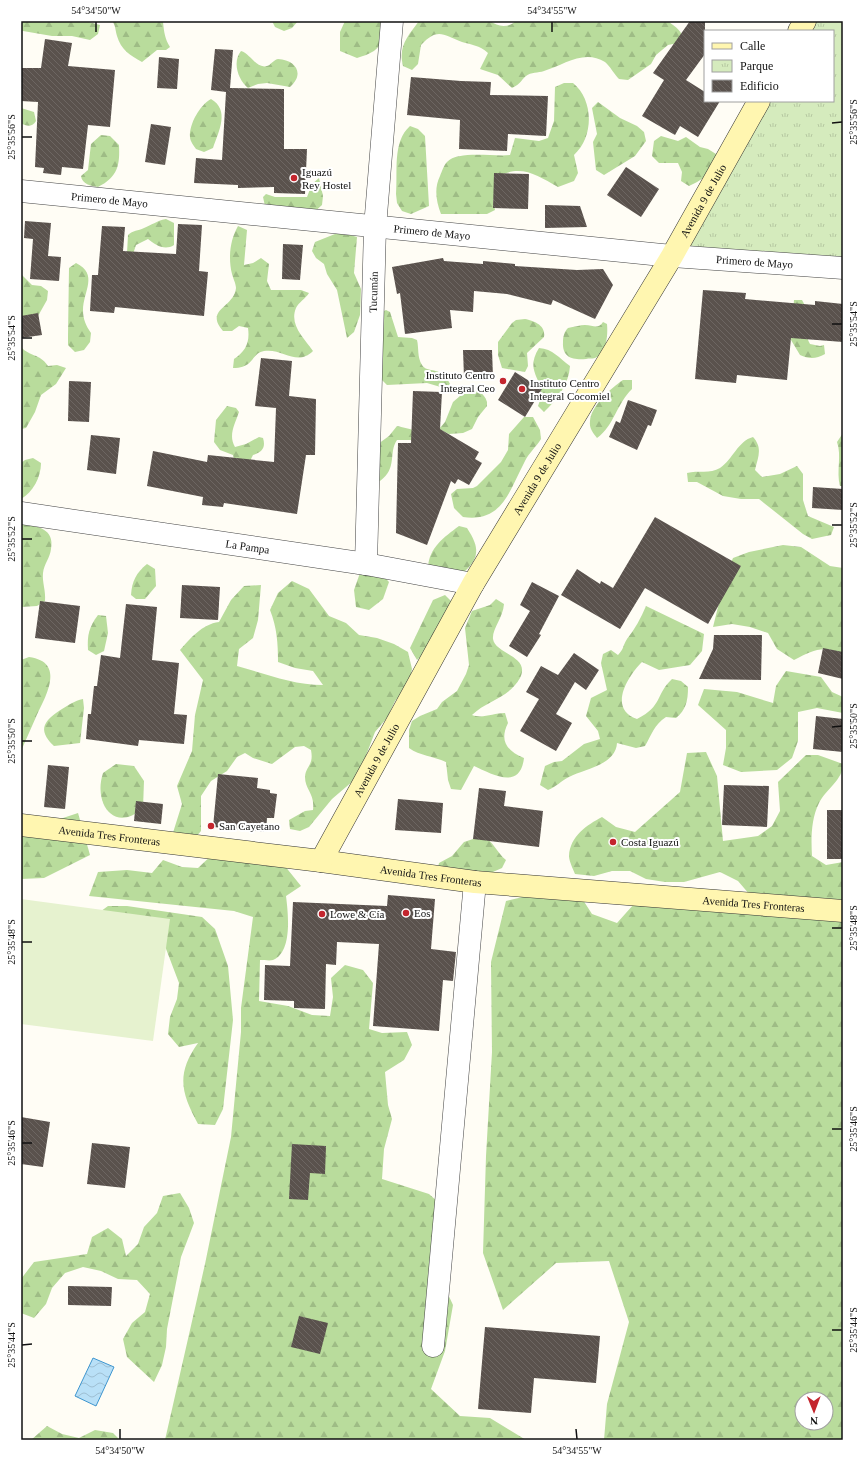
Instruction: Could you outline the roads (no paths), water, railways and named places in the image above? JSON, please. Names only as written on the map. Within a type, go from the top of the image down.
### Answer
[{"type":"main road","points":[[800,30],[805,21]]},
{"type":"main road","name":"Avenida 9 de Julio","points":[[321,861],[473,584],[672,256],[759,102]]},
{"type":"main road","name":"Avenida Tres Fronteras","points":[[21,825],[321,861],[475,882],[843,911]]},
{"type":"street","name":"Tucumán","points":[[366,564],[375,227],[392,21]]},
{"type":"street","name":"Primero de Mayo","points":[[21,191],[672,256],[843,268]]},
{"type":"street","name":"La Pampa","points":[[21,513],[366,564],[473,584]]},
{"type":"street","points":[[433,1346],[475,882]]},
{"type":"water","points":[[93,1358],[114,1367],[96,1406],[75,1396]]},
{"type":"place","name":"Iguazú Rey Hostel","points":[[294,178]]},
{"type":"place","name":"Instituto Centro Integral Ceo","points":[[503,381]]},
{"type":"place","name":"Instituto Centro Integral Cocomiel","points":[[522,389]]},
{"type":"place","name":"San Cayetano","points":[[211,826]]},
{"type":"place","name":"Costa Iguazú","points":[[613,842]]},
{"type":"place","name":"Eos","points":[[406,913]]},
{"type":"place","name":"Lowe & Cía","points":[[322,914]]}]
